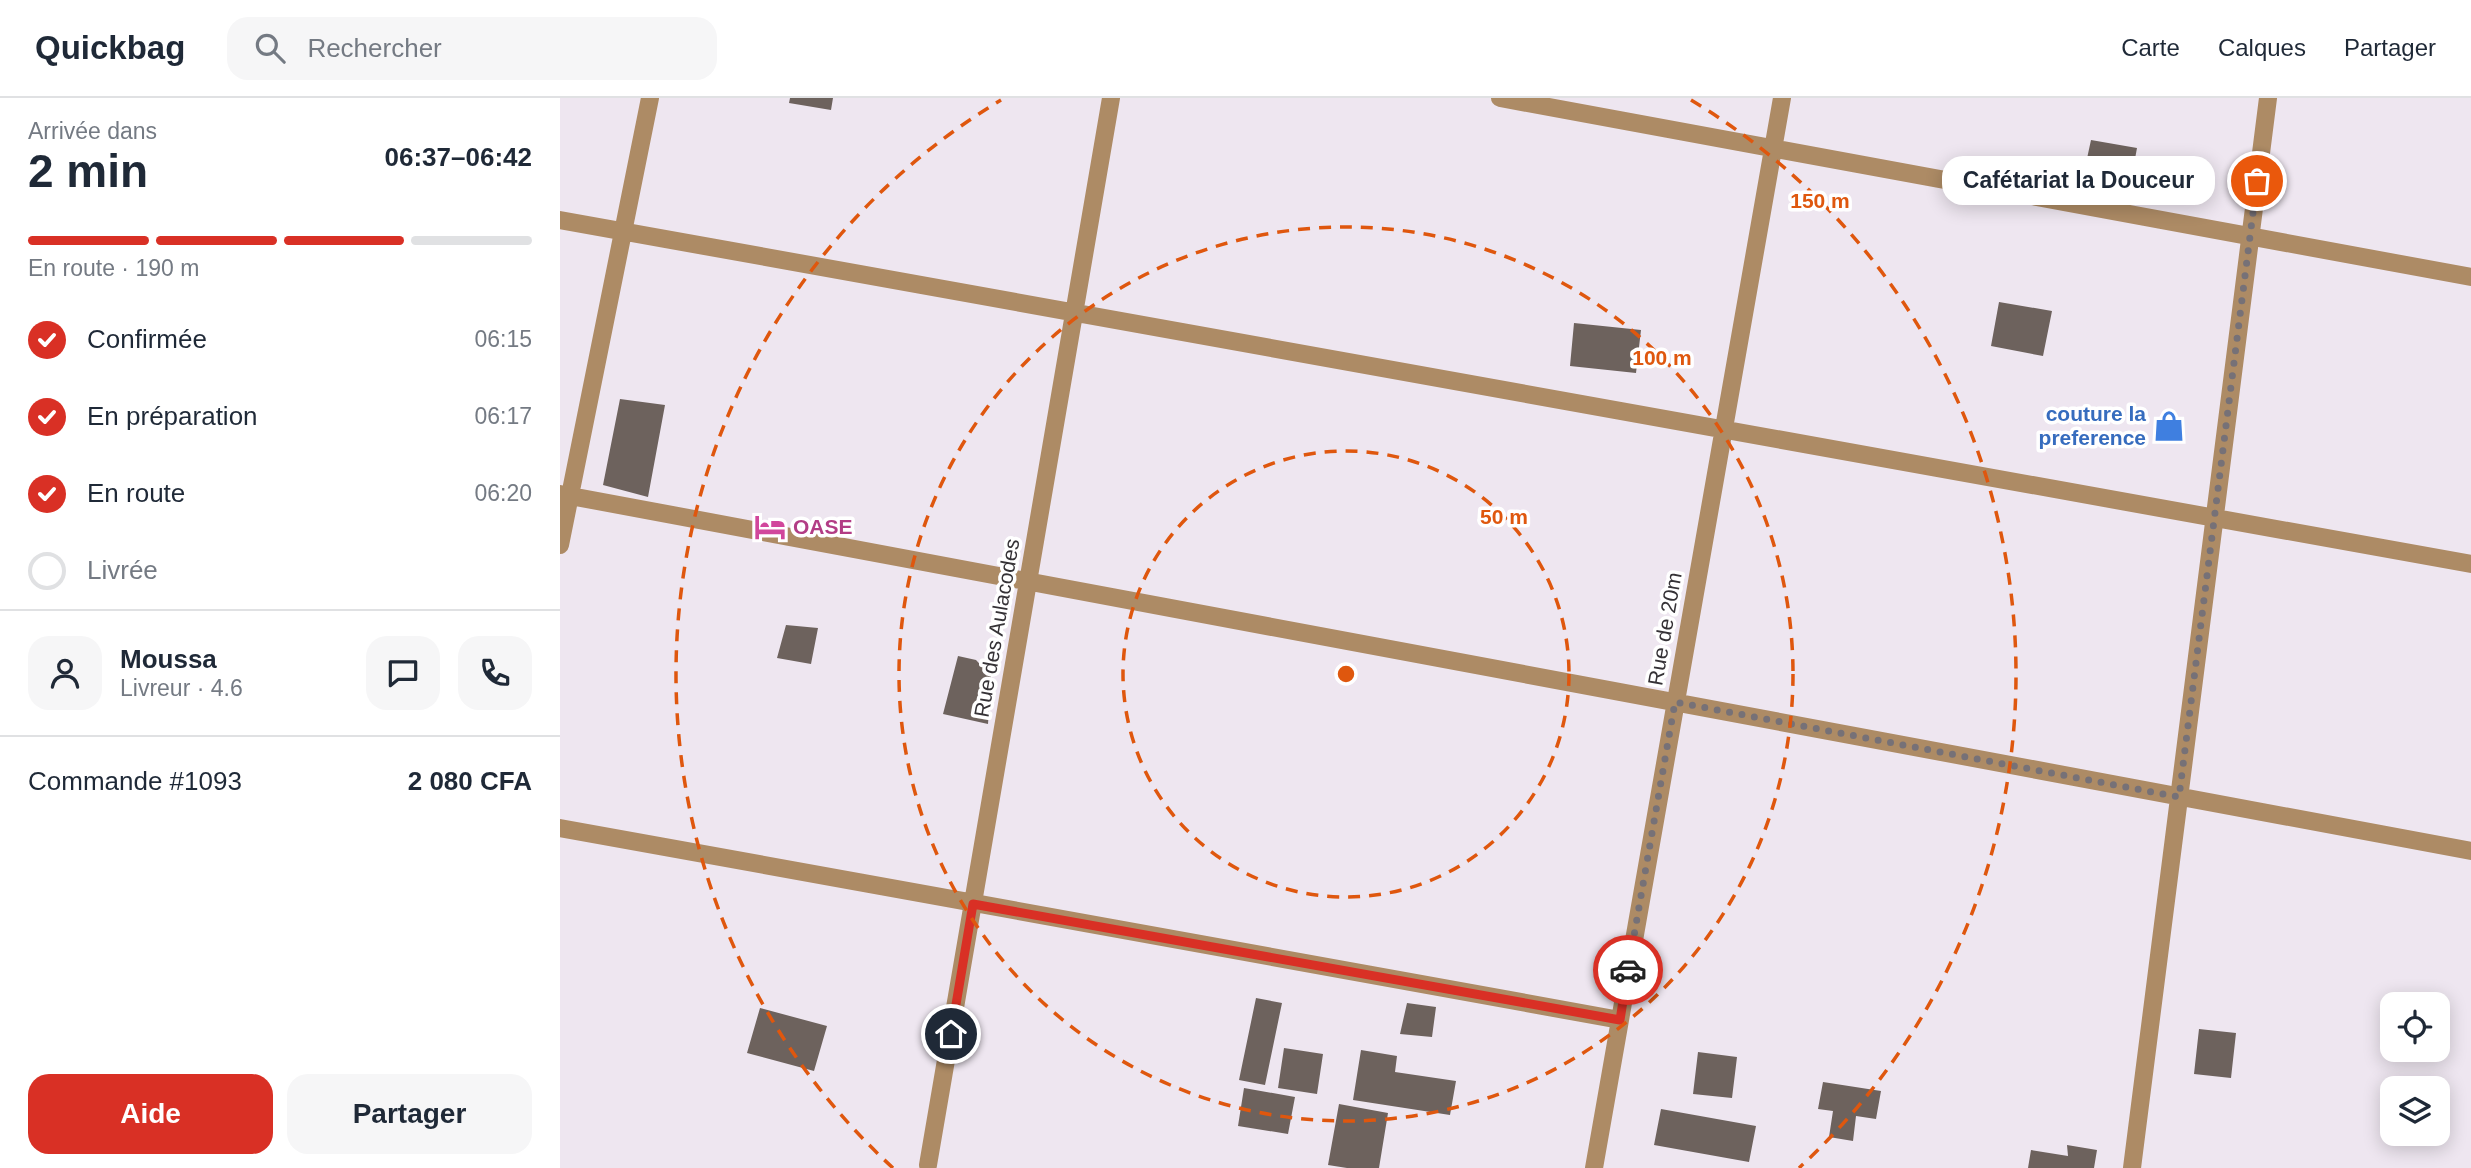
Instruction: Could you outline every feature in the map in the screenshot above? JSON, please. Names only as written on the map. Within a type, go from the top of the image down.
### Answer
[{"type":"street","points":[[560,545],[565,495],[649,98]]},
{"type":"street","name":"Rue des Aulacodes","points":[[929,1165],[1111,98]]},
{"type":"street","points":[[1500,98],[2471,277]]},
{"type":"street","name":"Rue de 20m","points":[[1594,1168],[1782,98]]},
{"type":"street","points":[[2132,1168],[2268,98]]},
{"type":"street","points":[[560,220],[2471,564]]},
{"type":"street","points":[[565,495],[2471,851]]},
{"type":"street","points":[[560,828],[1620,1020]]},
{"type":"building","points":[[790,98],[833,98],[831,110],[789,103]]},
{"type":"building","points":[[2091,140],[2137,148],[2130,186],[2083,177]]},
{"type":"building","points":[[1999,302],[2052,311],[2043,356],[1991,346]]},
{"type":"building","points":[[1574,323],[1641,330],[1636,373],[1570,366]]},
{"type":"building","points":[[620,399],[665,405],[648,497],[603,485]]},
{"type":"building","points":[[786,625],[818,628],[811,664],[777,658]]},
{"type":"building","points":[[958,656],[976,660],[991,676],[988,724],[943,714]]},
{"type":"building","points":[[1256,998],[1282,1003],[1265,1085],[1239,1080]]},
{"type":"building","points":[[1407,1003],[1436,1007],[1432,1037],[1400,1034]]},
{"type":"building","points":[[760,1008],[827,1026],[814,1071],[747,1053]]},
{"type":"building","points":[[2199,1029],[2236,1033],[2231,1078],[2194,1074]]},
{"type":"building","points":[[1284,1048],[1323,1054],[1317,1094],[1278,1088]]},
{"type":"building","points":[[1361,1050],[1397,1056],[1395,1072],[1456,1081],[1450,1115],[1353,1100]]},
{"type":"building","points":[[1698,1052],[1737,1057],[1732,1098],[1693,1094]]},
{"type":"building","points":[[1823,1082],[1881,1091],[1876,1119],[1856,1116],[1853,1141],[1829,1137],[1833,1111],[1818,1109]]},
{"type":"building","points":[[1244,1088],[1295,1097],[1288,1134],[1238,1126]]},
{"type":"building","points":[[1339,1104],[1388,1113],[1379,1168],[1328,1165]]},
{"type":"building","points":[[1661,1109],[1756,1126],[1749,1162],[1654,1145]]},
{"type":"building","points":[[2067,1145],[2097,1150],[2094,1168],[2028,1168],[2031,1150],[2068,1156]]},
{"type":"way so far","points":[[1628,970],[1675,702],[2179,797],[2257,181]]},
{"type":"place","name":"Cafétariat la Douceur","points":[[2257,181]]},
{"type":"place","name":"couture la preference","points":[[2169,426]]},
{"type":"place","name":"OASE","points":[[770,527]]},
{"type":"route","points":[[951,1034],[973,904],[1620,1020],[1628,970]]}]
